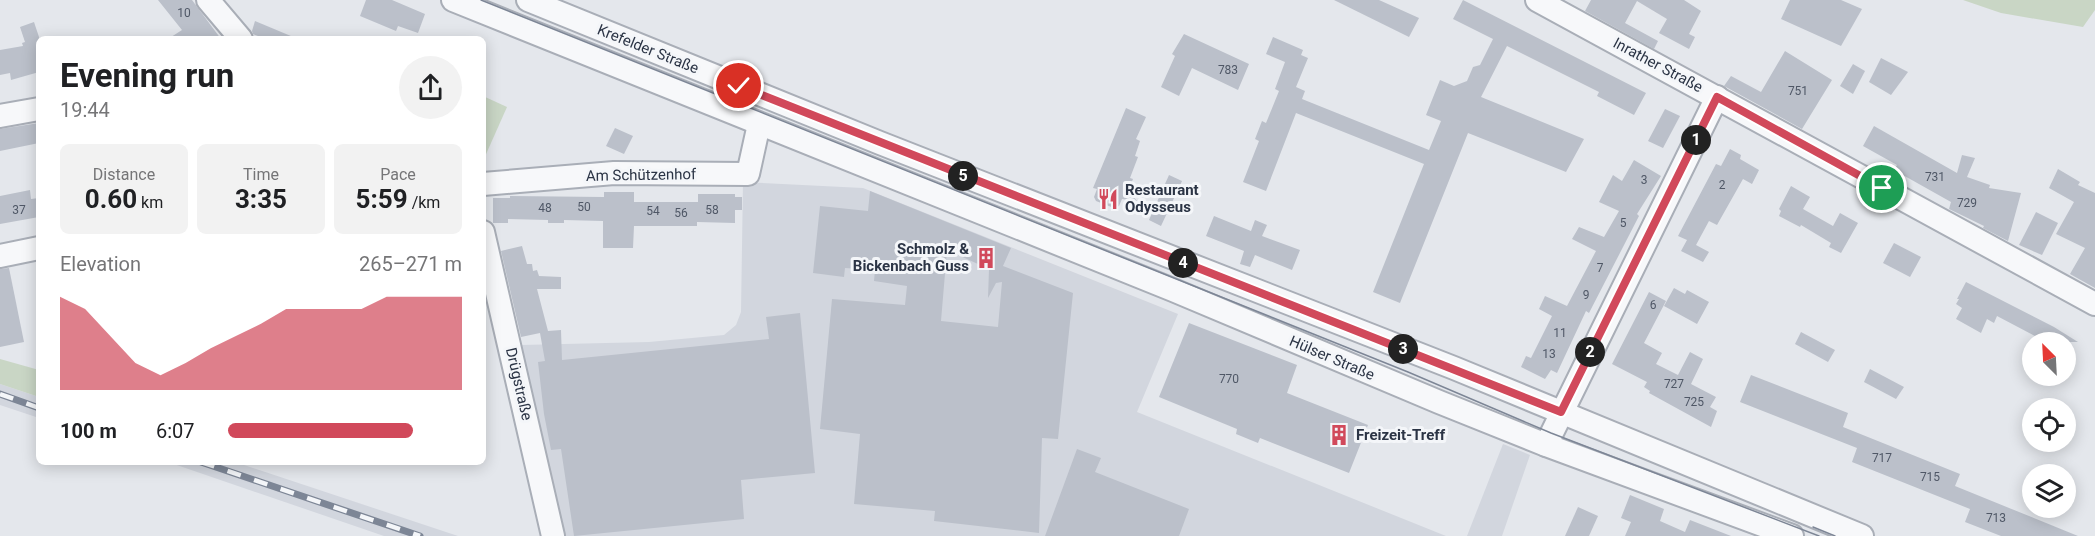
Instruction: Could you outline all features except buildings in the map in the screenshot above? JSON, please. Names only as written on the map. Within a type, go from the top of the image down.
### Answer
[{"type":"street","points":[[208,0],[238,36]]},
{"type":"street","name":"Krefelder Straße","points":[[453,0],[875,172]]},
{"type":"street","name":"Krefelder Straße","points":[[528,0],[880,143],[1561,412]]},
{"type":"street","name":"Inrather Straße","points":[[1536,0],[2095,304]]},
{"type":"street","points":[[1546,445],[1717,97]]},
{"type":"street","points":[[0,116],[36,110]]},
{"type":"street","name":"Am Schützenhof","points":[[486,184],[614,173],[748,174],[759,124]]},
{"type":"street","name":"Hülser Straße","points":[[875,172],[1173,290],[1377,377],[1546,445],[1792,536]]},
{"type":"street","name":"Drügstraße","points":[[486,245],[553,536]]},
{"type":"street","points":[[0,256],[36,249]]},
{"type":"street","points":[[1561,412],[1862,536]]},
{"type":"shaded area","points":[[743,182],[863,188],[1178,314],[1137,412],[1446,536],[565,536],[521,345],[649,342],[724,335],[736,325],[741,312]]},
{"type":"shaded area","points":[[0,384],[36,396],[36,417],[0,405]]},
{"type":"shaded area","points":[[1503,444],[1530,455],[1502,536],[1467,536]]},
{"type":"shaded area","points":[[177,465],[244,465],[458,536],[384,536]]},
{"type":"green space","points":[[1963,0],[2095,0],[2095,10],[2083,27],[2001,13]]},
{"type":"green space","points":[[486,97],[507,107],[486,154]]},
{"type":"green space","points":[[0,359],[36,369],[36,396],[0,384]]},
{"type":"tram line","points":[[481,0],[1408,372],[1551,433],[1819,536]]},
{"type":"tram line","points":[[1813,527],[1835,536]]},
{"type":"railway","points":[[0,394],[36,407]]},
{"type":"railway","points":[[210,465],[420,536]]},
{"type":"place","name":"Restaurant Odysseus","points":[[1108,199]]},
{"type":"place","name":"Schmolz & Bickenbach Guss","points":[[986,258]]},
{"type":"place","name":"Freizeit-Treff","points":[[1339,435]]},
{"type":"route","points":[[739,86],[1561,412],[1717,97],[1882,188]]}]
